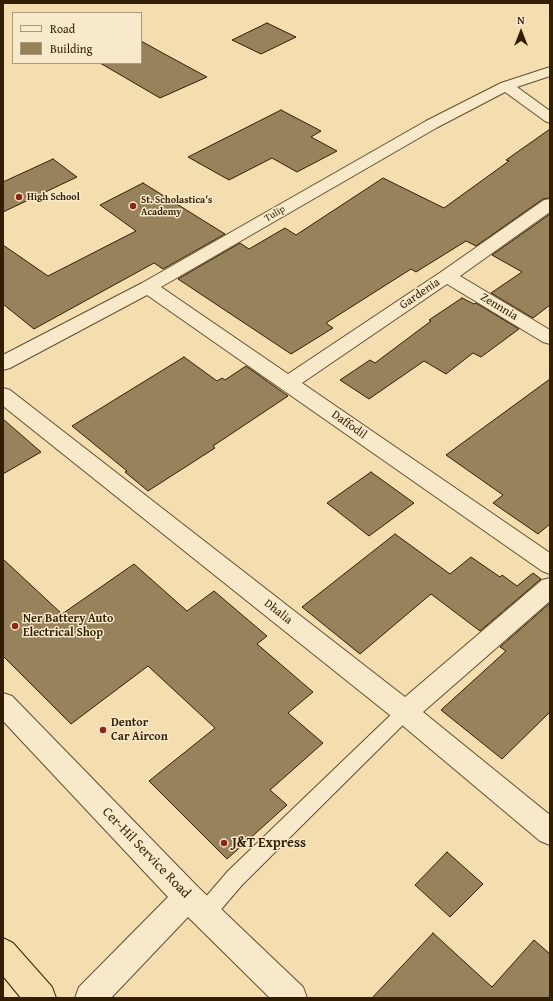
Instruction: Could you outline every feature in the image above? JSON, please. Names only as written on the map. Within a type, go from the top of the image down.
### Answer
[{"type":"highway","points":[[3,953],[41,998]]},
{"type":"street","name":"Tulip","points":[[3,363],[148,287],[432,124],[506,86],[550,71]]},
{"type":"street","points":[[506,86],[550,118]]},
{"type":"street","name":"Gardenia","points":[[288,383],[447,276],[550,204]]},
{"type":"street","name":"Zennnia","points":[[447,276],[550,338]]},
{"type":"street","name":"Daffodil","points":[[148,287],[550,565]]},
{"type":"street","name":"Dhalia","points":[[3,395],[405,712],[550,832]]},
{"type":"street","points":[[405,712],[550,587]]},
{"type":"street","name":"Cer-Hil Service Road","points":[[3,704],[197,905],[292,998]]},
{"type":"street","points":[[90,998],[197,905]]},
{"type":"lane","points":[[197,905],[235,878],[405,712]]},
{"type":"building","points":[[267,23],[296,37],[261,54],[232,40]]},
{"type":"building","points":[[142,42],[207,77],[160,98],[102,64],[142,64]]},
{"type":"building","points":[[281,110],[321,131],[311,137],[337,151],[297,172],[272,158],[229,180],[188,157]]},
{"type":"building","points":[[550,129],[550,198],[543,199],[476,246],[466,241],[416,272],[411,269],[326,323],[333,328],[291,354],[178,279],[240,243],[249,249],[285,228],[296,235],[383,178],[444,208],[509,161],[506,160]]},
{"type":"building","name":"High School","points":[[53,159],[77,177],[3,212],[3,182]]},
{"type":"building","points":[[143,183],[225,234],[163,269],[154,263],[34,329],[3,304],[3,245],[48,276],[136,231],[100,205]]},
{"type":"building","points":[[550,214],[550,305],[533,318],[491,293],[522,272],[492,255]]},
{"type":"building","points":[[462,298],[474,304],[476,303],[519,329],[481,357],[473,353],[446,374],[424,361],[369,399],[340,380],[370,360],[375,363],[431,321],[429,320]]},
{"type":"building","points":[[184,357],[217,381],[222,378],[225,380],[246,366],[288,396],[213,446],[215,448],[148,491],[125,472],[127,471],[72,426]]},
{"type":"building","points":[[550,379],[550,524],[538,534],[493,503],[503,495],[446,455]]},
{"type":"building","points":[[3,419],[41,452],[3,474]]},
{"type":"building","points":[[371,472],[414,503],[369,536],[327,503]]},
{"type":"building","points":[[395,534],[450,574],[471,557],[500,577],[502,575],[517,586],[533,573],[541,579],[480,631],[431,594],[360,654],[302,607]]},
{"type":"building","points":[[3,559],[62,614],[134,564],[187,611],[214,591],[267,636],[257,644],[313,692],[288,713],[323,743],[270,790],[287,805],[227,859],[149,781],[215,728],[148,666],[71,724],[3,656]]},
{"type":"building","points":[[550,603],[550,712],[502,759],[441,710],[506,651],[500,647]]},
{"type":"building","points":[[447,852],[483,884],[450,917],[415,885]]},
{"type":"building","points":[[433,933],[492,987],[534,940],[550,954],[550,998],[372,998]]},
{"type":"place","name":"High School","points":[[19,197]]},
{"type":"place","name":"St. Scholastica's Academy","points":[[133,206]]},
{"type":"place","name":"Ner Battery Auto Electrical Shop","points":[[15,626]]},
{"type":"place","name":"Dentor Car Aircon","points":[[103,730]]},
{"type":"place","name":"J&T Express","points":[[224,843]]}]
